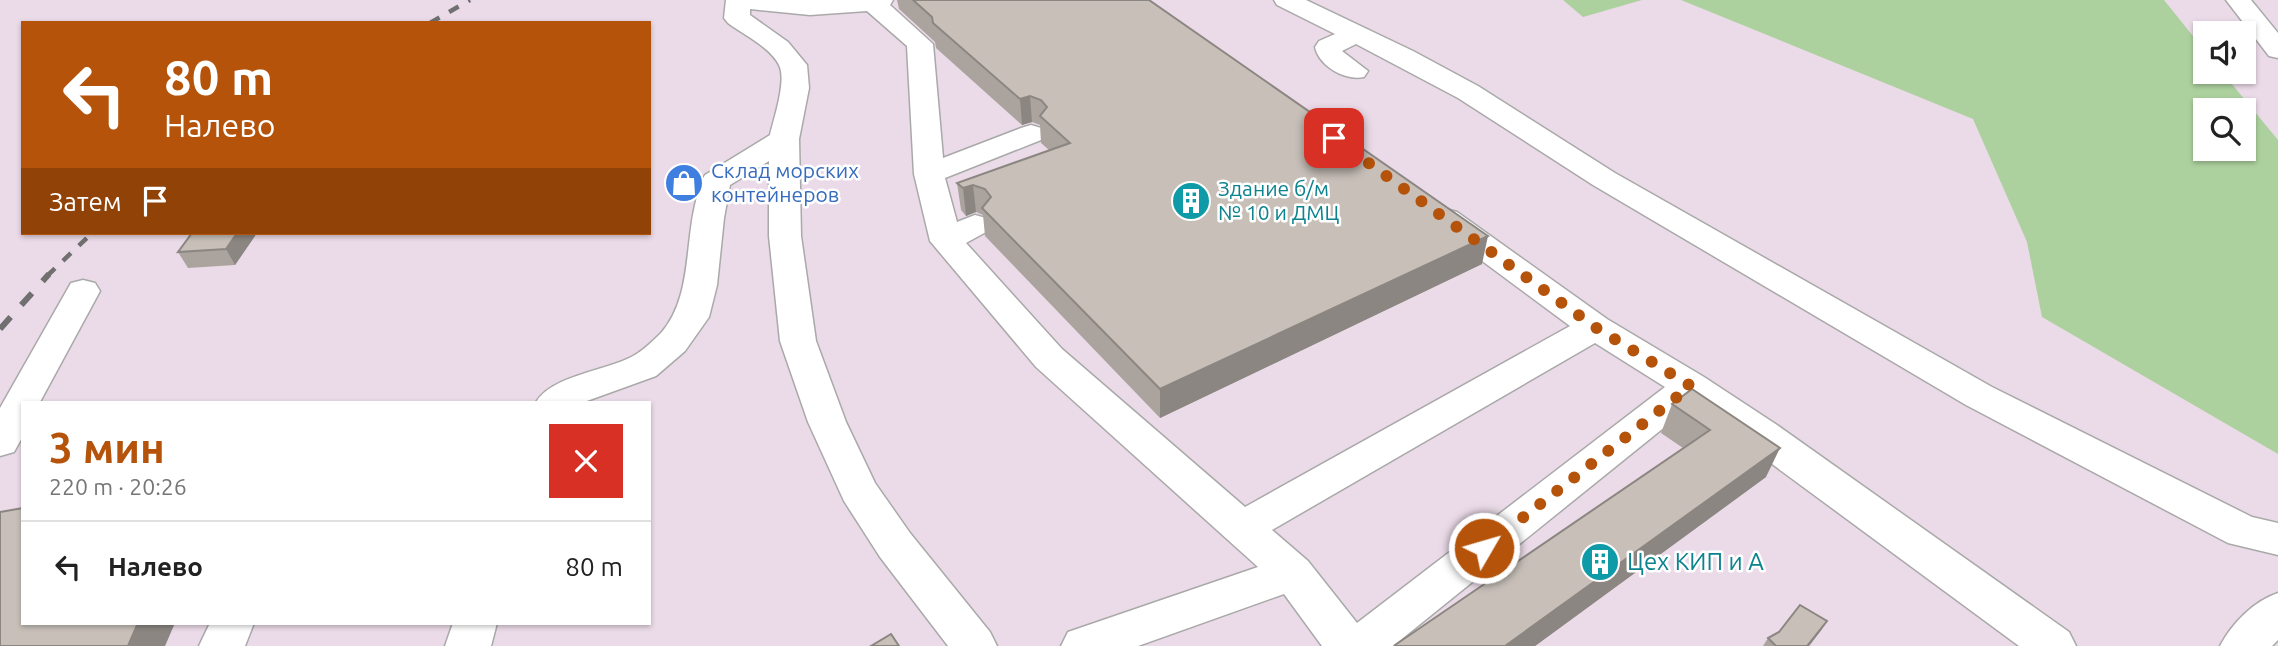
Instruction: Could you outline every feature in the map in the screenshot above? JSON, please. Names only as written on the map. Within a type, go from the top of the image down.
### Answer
[{"type":"lane","points":[[974,646],[895,545],[858,490],[827,422],[798,341],[785,236],[784,139],[795,88],[794,65],[779,48],[737,18],[739,0],[793,8],[851,6],[877,1],[920,44],[929,174],[961,233],[978,274],[1049,358],[1293,573],[1348,646]]},
{"type":"lane","points":[[1286,0],[1404,57],[1468,92],[1604,179],[1979,396],[2243,532],[2278,539]]},
{"type":"lane","points":[[2238,0],[2278,50]]},
{"type":"lane","points":[[1354,34],[1328,47],[1330,55],[1354,71]]},
{"type":"lane","points":[[929,174],[1031,134]]},
{"type":"lane","points":[[556,401],[643,367],[672,343],[692,317],[700,285],[708,218],[716,181],[784,139]]},
{"type":"lane","points":[[1416,198],[1595,327],[1691,386],[1763,435],[2053,646]]},
{"type":"lane","points":[[22,401],[82,291]]},
{"type":"lane","points":[[1240,529],[1595,327]]},
{"type":"lane","points":[[1360,646],[1691,386]]},
{"type":"lane","points":[[0,442],[21,403]]},
{"type":"lane","points":[[1084,646],[1293,573]]},
{"type":"lane","points":[[2243,646],[2278,611]]},
{"type":"lane","points":[[222,646],[231,625]]},
{"type":"lane","points":[[468,646],[474,625]]},
{"type":"shaded area","points":[[0,0],[2278,0],[2278,646],[0,646]]},
{"type":"green space","points":[[1563,0],[1642,0],[1583,17]]},
{"type":"green space","points":[[1681,0],[2164,0],[2193,36],[2193,84],[2232,84],[2243,98],[2193,98],[2193,161],[2256,161],[2256,113],[2278,140],[2278,454],[2042,317],[2027,242],[1973,119]]},
{"type":"building","name":"Здание б/м № 10 и ДМЦ","points":[[913,0],[1149,0],[1488,236],[1160,389],[982,208],[991,197],[985,189],[973,185],[963,188],[957,183],[1070,143],[1040,116],[1047,107],[1041,100],[1030,96],[1020,99],[933,23],[932,17]]},
{"type":"building","points":[[191,235],[236,235],[226,249],[178,252]]},
{"type":"building","name":"Цех КИП и А","points":[[1692,389],[1780,448],[1505,646],[1395,645],[1710,430],[1672,404]]},
{"type":"building","points":[[21,508],[21,625],[137,625],[128,646],[0,646],[0,512]]},
{"type":"building","points":[[1800,605],[1827,621],[1807,646],[1776,646],[1768,638],[1779,632]]},
{"type":"building","points":[[891,634],[899,646],[871,646]]},
{"type":"railway","points":[[433,21],[470,0]]},
{"type":"railway","points":[[48,275],[90,235]]},
{"type":"railway","points":[[0,329],[48,275]]},
{"type":"place","name":"Склад морских контейнеров","points":[[684,183]]},
{"type":"place","name":"Здание б/м № 10 и ДМЦ","points":[[1191,201]]},
{"type":"place","name":"Цех КИП и А","points":[[1600,562]]},
{"type":"route","points":[[1334,138],[1595,327],[1691,386],[1484,548]]}]
